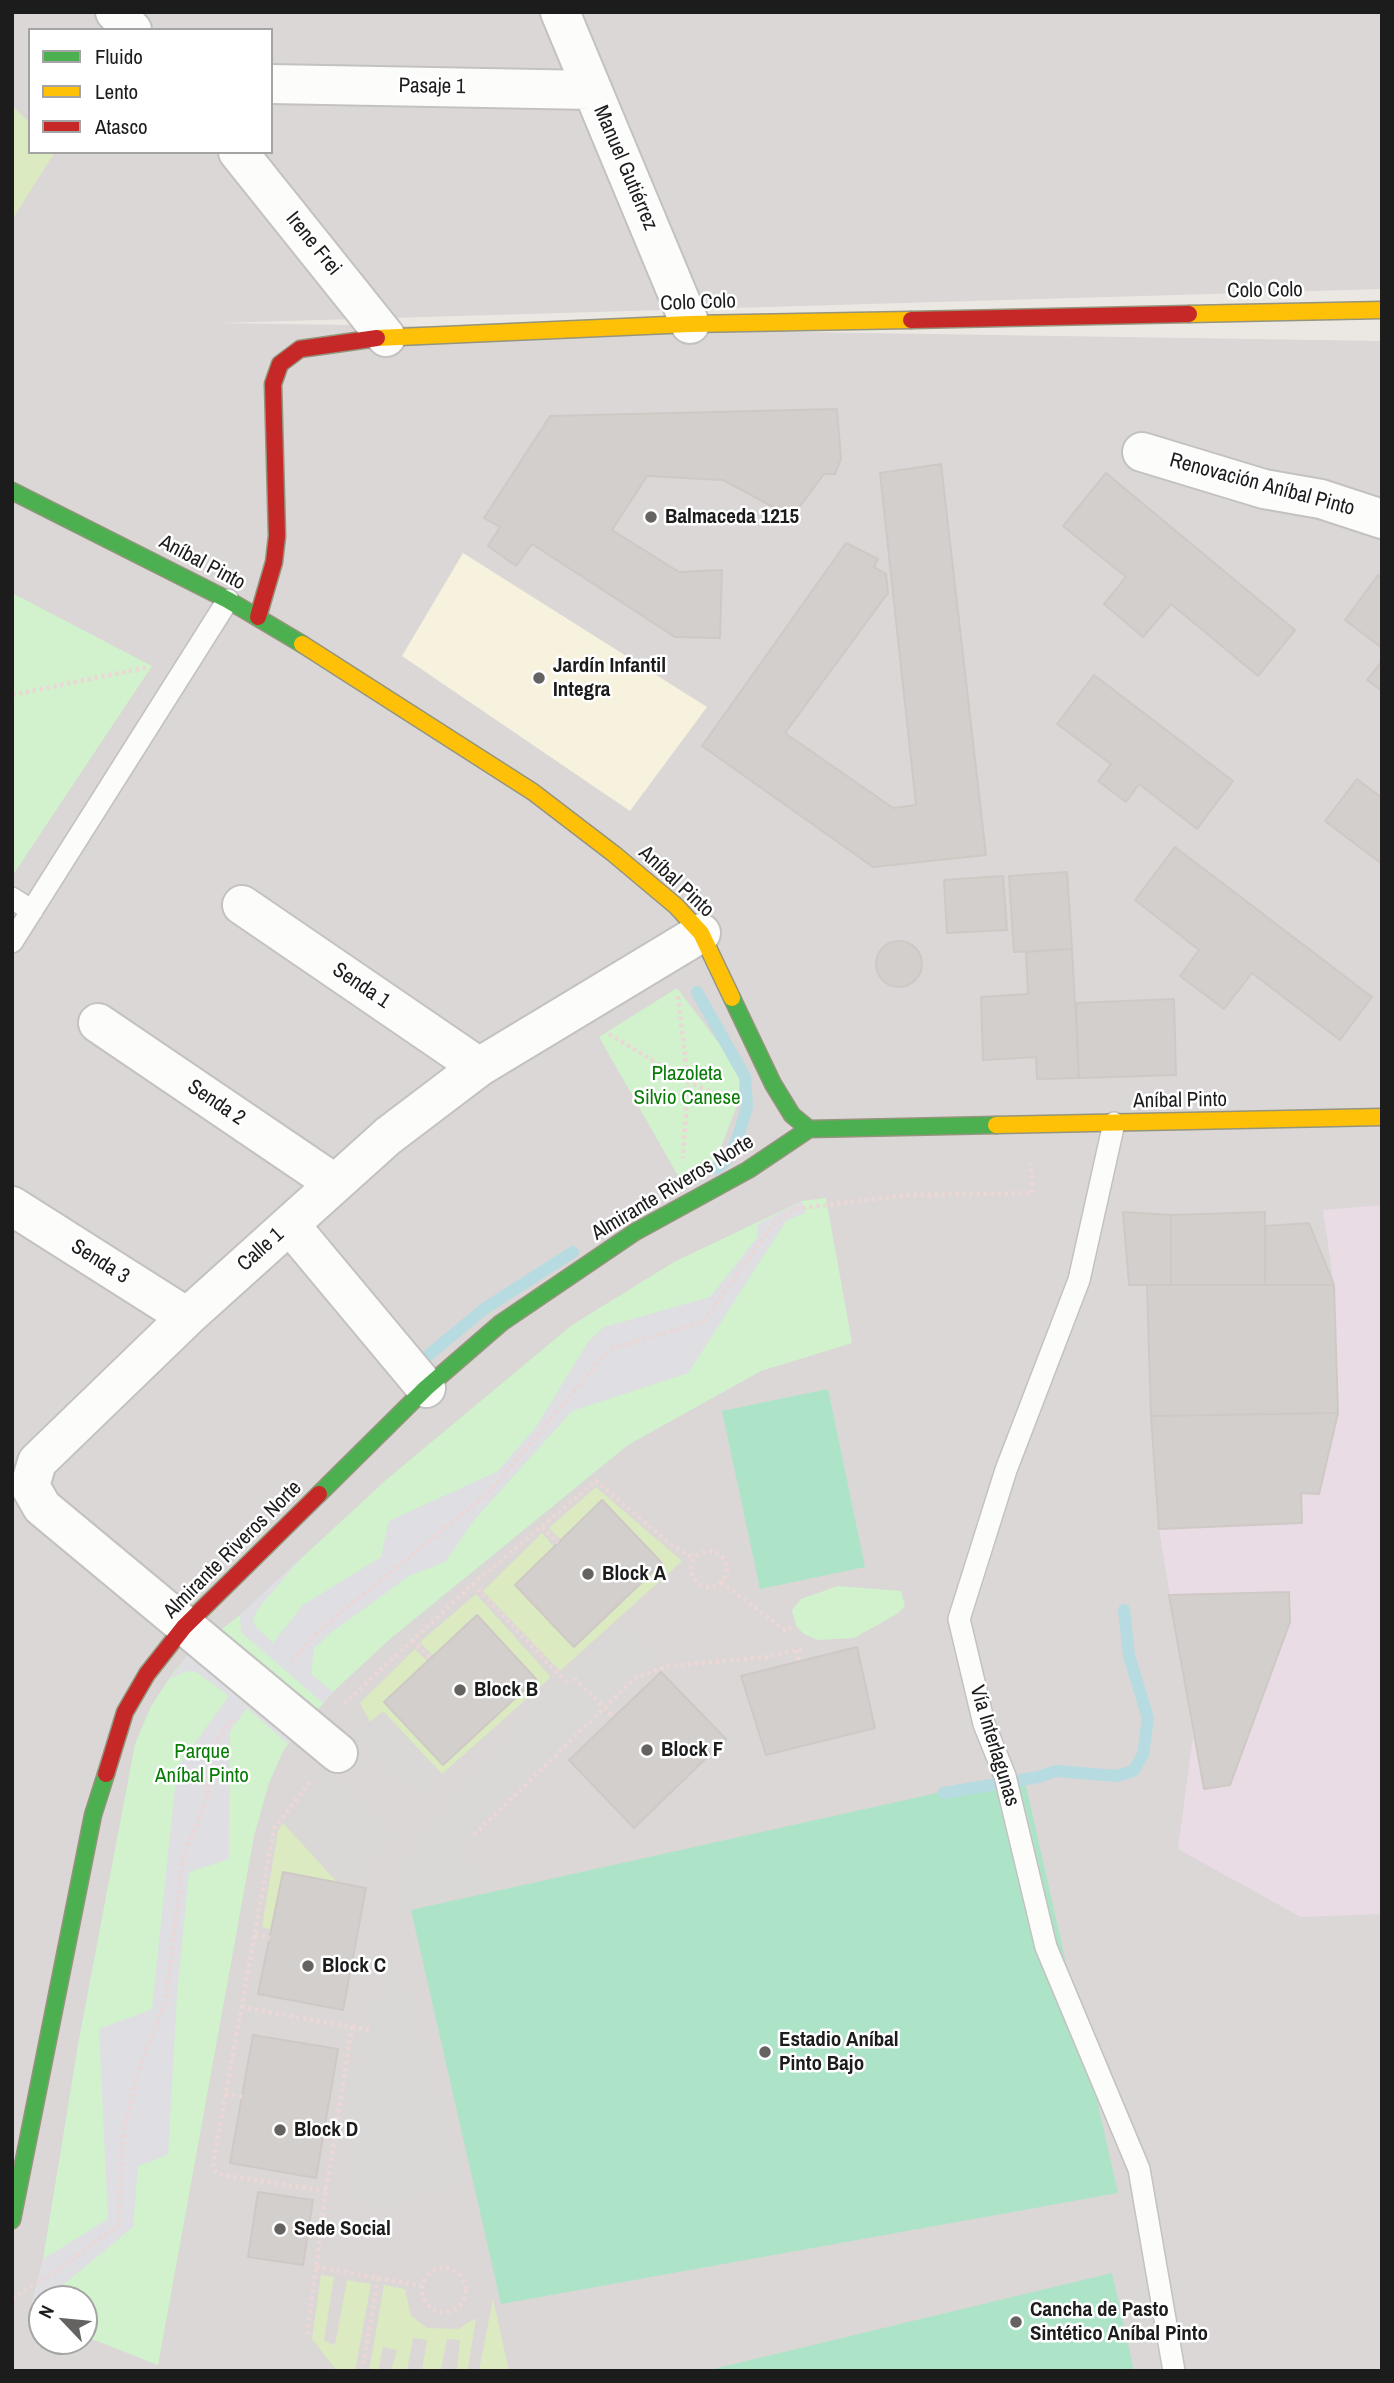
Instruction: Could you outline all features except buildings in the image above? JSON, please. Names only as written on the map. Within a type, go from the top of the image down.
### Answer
[{"type":"street","points":[[115,12],[130,28]]},
{"type":"street","name":"Manuel Gutiérrez","points":[[560,12],[690,324]]},
{"type":"street","name":"Pasaje 1","points":[[273,84],[592,90]]},
{"type":"street","name":"Irene Frei","points":[[240,154],[386,337]]},
{"type":"street","name":"Colo Colo","points":[[258,617],[274,562],[277,536],[275,374],[288,355],[300,349],[386,337],[690,324],[1382,310]]},
{"type":"street","name":"Renovación Aníbal Pinto","points":[[1142,452],[1264,489],[1321,499],[1382,519]]},
{"type":"street","name":"Aníbal Pinto","points":[[12,491],[258,617],[533,792],[644,878],[694,938],[773,1084],[792,1115],[808,1129],[1382,1117]]},
{"type":"street","name":"Senda 1","points":[[242,905],[480,1067]]},
{"type":"street","name":"Calle 1","points":[[322,1754],[184,1627],[42,1507],[30,1486],[37,1462],[187,1317],[388,1136],[480,1067],[694,938]]},
{"type":"street","name":"Senda 2","points":[[98,1023],[334,1183]]},
{"type":"street","name":"Almirante Riveros Norte","points":[[12,2220],[93,1815],[109,1755],[125,1712],[147,1674],[184,1627],[426,1388],[501,1323],[612,1247],[748,1170],[808,1129]]},
{"type":"street","name":"Senda 3","points":[[12,1206],[187,1317]]},
{"type":"street","points":[[290,1225],[426,1388]]},
{"type":"lane","points":[[12,942],[228,600]]},
{"type":"lane","points":[[12,898],[32,911]]},
{"type":"lane","name":"Vía Interlagunas","points":[[1114,1123],[1079,1280],[1006,1470],[959,1619],[984,1724],[1005,1776],[1046,1947],[1139,2169],[1174,2371]]},
{"type":"path","points":[[12,695],[152,666]]},
{"type":"path","points":[[682,1169],[688,1082],[677,988],[694,938]]},
{"type":"path","points":[[572,1013],[688,1082],[738,1103],[773,1084]]},
{"type":"path","points":[[775,1222],[794,1209],[851,1199],[908,1195],[1032,1193],[1029,1125]]},
{"type":"path","points":[[326,2191],[217,2174],[213,2164],[274,1828],[322,1754],[412,1640],[473,1584],[596,1481],[669,1543],[694,1559]]},
{"type":"path","points":[[542,1527],[558,1543]]},
{"type":"path","points":[[705,1551],[721,1555],[727,1570],[721,1582],[711,1587],[701,1585],[695,1579],[691,1568],[694,1559],[705,1551]]},
{"type":"path","points":[[721,1582],[785,1630],[796,1626]]},
{"type":"path","points":[[473,1584],[567,1683]]},
{"type":"path","points":[[412,1640],[430,1658]]},
{"type":"path","points":[[474,1835],[636,1677],[668,1666],[727,1659],[749,1660],[805,1648]]},
{"type":"path","points":[[796,1650],[799,1662]]},
{"type":"path","points":[[574,1678],[613,1716]]},
{"type":"path","points":[[255,1934],[270,1938]]},
{"type":"path","points":[[241,2007],[369,2030]]},
{"type":"path","points":[[307,2336],[352,2027]]},
{"type":"path","points":[[225,2094],[243,2097]]},
{"type":"path","points":[[316,2267],[422,2286]]},
{"type":"path","points":[[448,2267],[458,2272],[466,2283],[467,2293],[458,2308],[444,2313],[427,2305],[422,2286],[429,2273],[448,2267]]},
{"type":"path","points":[[362,2371],[378,2278]]},
{"type":"shaded area","points":[[12,12],[1382,12],[1382,289],[219,323],[1382,341],[1382,2371],[12,2371]]},
{"type":"shaded area","points":[[463,553],[707,707],[630,811],[402,656]]},
{"type":"shaded area","points":[[802,1201],[805,1213],[786,1221],[688,1373],[572,1411],[475,1519],[445,1562],[409,1576],[314,1648],[311,1674],[333,1692],[323,1703],[241,1632],[240,1615],[303,1556],[256,1611],[253,1621],[256,1627],[273,1643],[303,1605],[381,1557],[389,1521],[498,1471],[536,1427],[588,1342],[604,1327],[710,1297],[757,1238],[758,1224]]},
{"type":"shaded area","points":[[1382,1205],[1382,1914],[1301,1917],[1178,1849],[1193,1737],[1159,1529],[1147,1285],[1334,1285],[1323,1210]]},
{"type":"shaded area","points":[[616,1620],[661,1662],[452,1850],[494,1891],[402,1912],[394,1901],[413,1846]]},
{"type":"shaded area","points":[[187,1656],[193,1656],[297,1734],[288,1744],[247,1708],[230,1731],[229,1859],[189,1872],[177,1995],[168,2155],[138,2166],[133,2227],[63,2285],[36,2285],[43,2259],[108,2219],[99,2029],[152,2009],[177,1768],[229,1696],[196,1672],[187,1671],[170,1679]]},
{"type":"shaded area","points":[[383,1711],[442,1774],[420,1794],[355,1738]]},
{"type":"shaded area","points":[[327,1775],[393,1833],[349,1884],[337,1882],[283,1823]]},
{"type":"shaded area","points":[[387,1957],[408,1996],[461,2184],[365,2210],[338,2075],[365,2067],[357,2031],[376,2017]]},
{"type":"green space","points":[[12,106],[28,121],[28,154],[54,154],[12,220]]},
{"type":"green space","points":[[12,593],[152,666],[13,875],[12,875]]},
{"type":"green space","name":"Plazoleta Silvio Canese","points":[[677,988],[741,1072],[738,1103],[716,1160],[681,1181],[599,1037]]},
{"type":"green space","name":"Parque Aníbal Pinto","points":[[826,1198],[852,1343],[761,1371],[628,1445],[390,1639],[333,1692],[284,1749],[269,1783],[254,1836],[158,2365],[98,2341],[98,2285],[36,2285],[79,2039],[135,1744],[151,1706],[187,1656],[240,1615],[387,1479],[572,1325],[674,1262],[802,1201]]},
{"type":"green space","points":[[828,1389],[865,1567],[760,1589],[722,1411]]},
{"type":"green space","points":[[596,1487],[682,1561],[560,1671],[483,1591],[542,1533],[554,1547],[515,1585],[574,1646],[661,1563],[602,1500],[561,1540],[549,1528]]},
{"type":"green space","points":[[838,1586],[901,1591],[905,1606],[897,1614],[854,1638],[817,1640],[804,1634],[796,1626],[792,1610],[801,1599]]},
{"type":"green space","points":[[476,1594],[551,1677],[442,1774],[383,1711],[370,1722],[360,1703],[415,1649],[427,1661],[384,1702],[443,1765],[536,1679],[477,1615],[433,1656],[420,1642]]},
{"type":"green space","name":"Estadio Aníbal Pinto Bajo","points":[[1000,1779],[1026,1786],[1118,2193],[501,2304],[411,1910]]},
{"type":"green space","points":[[283,1823],[337,1882],[283,1872],[271,1930],[262,1927],[278,1831]]},
{"type":"green space","name":"Cancha de Pasto Sintético Aníbal Pinto","points":[[1112,2273],[1134,2371],[705,2371]]},
{"type":"green space","points":[[321,2275],[334,2277],[324,2341],[335,2345],[347,2280],[371,2284],[355,2371],[337,2371],[312,2339]]},
{"type":"green space","points":[[384,2285],[405,2289],[411,2316],[427,2328],[458,2329],[476,2318],[468,2369],[479,2370],[493,2299],[509,2371],[457,2371],[460,2340],[447,2339],[441,2371],[422,2371],[427,2340],[413,2338],[407,2371],[391,2371],[397,2350],[383,2347],[378,2371],[369,2371]]},
{"type":"waterway","points":[[697,992],[745,1077],[747,1107],[738,1137],[727,1160],[716,1169]]},
{"type":"waterway","points":[[420,1362],[484,1309],[573,1252]]},
{"type":"waterway","points":[[944,1793],[1038,1777],[1056,1771],[1117,1776],[1133,1771],[1143,1755],[1148,1718],[1129,1656],[1124,1610]]},
{"type":"traffic: fast","points":[[12,491],[228,600],[302,644]]},
{"type":"traffic: fast","points":[[732,998],[773,1084],[792,1115],[809,1129],[996,1125]]},
{"type":"traffic: fast","points":[[319,1494],[426,1388],[501,1323],[635,1232],[748,1170],[809,1129]]},
{"type":"traffic: fast","points":[[12,2220],[93,1815],[106,1774]]},
{"type":"traffic: slow","points":[[1189,314],[1382,310]]},
{"type":"traffic: slow","points":[[377,338],[690,324],[911,320]]},
{"type":"traffic: slow","points":[[302,644],[533,792],[614,854],[676,906],[701,933],[732,998]]},
{"type":"traffic: slow","points":[[996,1125],[1382,1117]]},
{"type":"traffic: jam","points":[[911,320],[1189,314]]},
{"type":"traffic: jam","points":[[258,617],[274,562],[277,536],[273,384],[280,364],[300,349],[377,338]]},
{"type":"traffic: jam","points":[[106,1774],[125,1712],[147,1674],[184,1627],[319,1494]]},
{"type":"place","name":"Balmaceda 1215","points":[[651,517]]},
{"type":"place","name":"Jardín Infantil Integra","points":[[539,678]]},
{"type":"place","name":"Block A","points":[[588,1574]]},
{"type":"place","name":"Block B","points":[[460,1690]]},
{"type":"place","name":"Block F","points":[[647,1750]]},
{"type":"place","name":"Block C","points":[[308,1966]]},
{"type":"place","name":"Estadio Aníbal Pinto Bajo","points":[[765,2052]]},
{"type":"place","name":"Block D","points":[[280,2130]]},
{"type":"place","name":"Sede Social","points":[[280,2229]]},
{"type":"place","name":"Cancha de Pasto Sintético Aníbal Pinto","points":[[1016,2322]]}]
